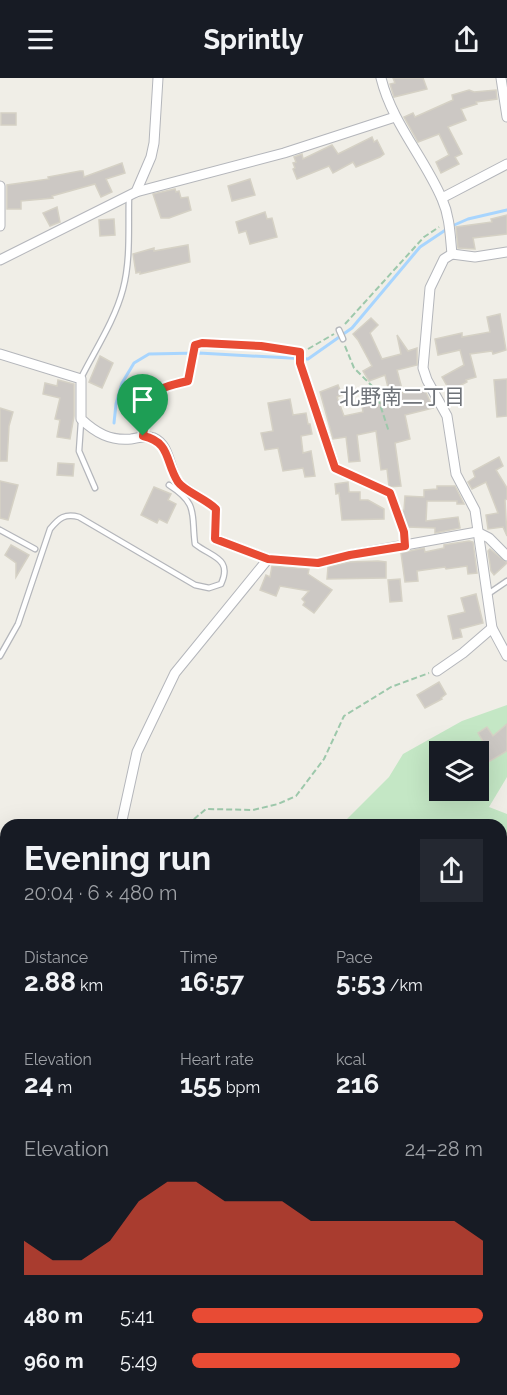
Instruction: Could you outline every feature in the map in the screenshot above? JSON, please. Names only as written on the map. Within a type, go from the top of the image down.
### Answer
[{"type":"street","points":[[132,194],[151,157],[158,78]]},
{"type":"street","points":[[381,78],[395,117],[442,198],[449,219],[452,254]]},
{"type":"street","points":[[501,78],[507,117]]},
{"type":"street","points":[[0,260],[132,194],[284,153],[395,117]]},
{"type":"street","points":[[442,198],[507,164]]},
{"type":"street","points":[[0,186],[0,226]]},
{"type":"street","points":[[507,252],[474,257],[452,254],[444,259],[430,288],[423,368],[447,416],[456,474],[475,510],[492,628],[507,657]]},
{"type":"street","points":[[0,354],[81,379],[81,419],[104,436],[118,439],[143,436],[154,438],[162,444],[179,483],[208,501],[216,509],[215,539],[268,559],[318,563],[477,532],[489,538],[507,556]]},
{"type":"street","points":[[300,357],[335,468]]},
{"type":"street","points":[[122,819],[137,752],[175,673],[268,559]]},
{"type":"street","points":[[437,671],[463,653],[492,628]]},
{"type":"lane","points":[[81,379],[119,302],[123,288],[132,194]]},
{"type":"lane","points":[[339,330],[343,339]]},
{"type":"lane","points":[[81,419],[79,451],[95,488]]},
{"type":"lane","points":[[335,468],[390,493],[404,532],[405,546]]},
{"type":"lane","points":[[0,656],[18,624],[50,529],[59,518],[69,514],[79,517],[195,585],[209,588],[220,584],[225,574],[225,567],[220,559],[195,544],[195,515],[180,492],[169,485]]},
{"type":"lane","points":[[0,530],[35,549]]},
{"type":"lane","points":[[488,594],[507,581]]},
{"type":"path","points":[[143,436],[147,408],[152,394],[158,388],[188,381],[195,345],[202,343],[261,346],[300,357],[339,330],[424,237],[449,219]]},
{"type":"path","points":[[343,339],[354,368],[375,389],[389,432]]},
{"type":"path","points":[[194,819],[206,809],[253,810],[278,804],[296,796],[324,759],[344,716],[391,687],[416,676],[437,671]]},
{"type":"green space","points":[[507,705],[507,777],[489,807],[507,814],[507,819],[347,819],[389,777],[403,754],[462,721]]},
{"type":"building","points":[[393,78],[423,78],[427,89],[394,97],[390,84],[395,83]]},
{"type":"building","points":[[469,90],[474,92],[496,90],[497,99],[476,102],[477,104],[461,109],[466,120],[448,127],[462,154],[455,157],[459,164],[441,173],[436,162],[449,155],[439,134],[418,142],[404,117],[413,113],[415,117],[453,100],[452,95]]},
{"type":"building","points":[[1,113],[16,113],[16,125],[1,125]]},
{"type":"building","points":[[372,137],[374,142],[377,140],[384,154],[380,157],[356,167],[353,162],[333,173],[329,166],[297,179],[293,169],[295,168],[293,163],[296,162],[294,157],[302,154],[303,159],[332,145],[338,154]]},
{"type":"building","points":[[122,163],[125,173],[106,179],[112,192],[101,197],[95,184],[52,196],[53,198],[21,201],[21,209],[7,209],[7,185],[49,179],[48,177],[80,171],[83,171],[84,177]]},
{"type":"building","points":[[250,179],[255,195],[232,201],[228,186]]},
{"type":"building","points":[[175,189],[176,192],[179,191],[181,198],[188,197],[191,210],[169,218],[161,218],[153,194]]},
{"type":"building","points":[[57,207],[60,222],[50,226],[43,213]]},
{"type":"building","points":[[265,212],[267,219],[272,218],[277,237],[250,244],[246,231],[239,233],[236,222]]},
{"type":"building","points":[[507,215],[507,234],[473,238],[475,249],[458,248],[456,227],[492,222],[491,219]]},
{"type":"building","points":[[114,219],[115,235],[100,236],[99,220]]},
{"type":"building","points":[[188,245],[190,262],[136,273],[133,254],[154,248],[154,251]]},
{"type":"building","points":[[500,314],[506,350],[493,354],[492,351],[470,354],[476,377],[466,380],[467,382],[450,391],[442,377],[464,365],[460,350],[438,355],[435,339],[462,333],[462,337],[490,332],[487,317]]},
{"type":"building","points":[[371,318],[378,325],[370,333],[382,359],[401,354],[397,335],[408,351],[417,348],[417,365],[397,370],[403,393],[424,388],[433,408],[405,415],[410,439],[395,443],[401,486],[389,487],[387,469],[381,470],[376,431],[357,435],[360,461],[349,462],[346,437],[333,439],[320,392],[338,385],[342,395],[337,397],[344,416],[363,412],[362,406],[391,400],[385,375],[369,381],[363,371],[372,366],[353,334]]},
{"type":"building","points":[[100,356],[113,363],[102,388],[89,382]]},
{"type":"building","points":[[507,379],[507,416],[497,417],[494,380]]},
{"type":"building","points":[[58,380],[74,384],[74,416],[70,439],[57,437],[60,420],[55,419],[60,398],[43,394],[45,383],[57,386]]},
{"type":"building","points":[[290,399],[293,415],[306,413],[308,424],[310,424],[312,434],[301,436],[303,453],[311,451],[315,476],[305,477],[303,468],[283,471],[278,448],[265,450],[261,433],[273,431],[268,403]]},
{"type":"building","points":[[0,408],[13,412],[9,426],[7,461],[0,461]]},
{"type":"building","points":[[499,457],[503,466],[496,470],[507,488],[507,499],[505,500],[507,536],[503,527],[488,529],[486,515],[498,513],[486,482],[472,489],[468,482],[475,477],[473,471]]},
{"type":"building","points":[[58,463],[74,464],[73,476],[57,475]]},
{"type":"building","points":[[0,481],[18,485],[8,520],[0,518]]},
{"type":"building","points":[[348,482],[349,492],[360,492],[360,500],[368,500],[384,509],[384,519],[342,520],[339,493],[336,494],[335,484]]},
{"type":"building","points":[[437,486],[455,486],[464,504],[457,504],[457,501],[427,501],[426,521],[458,517],[460,528],[435,533],[435,528],[407,527],[401,511],[404,510],[405,496],[424,497],[424,490],[437,489]]},
{"type":"building","points":[[154,487],[171,494],[168,500],[176,504],[167,523],[159,519],[157,523],[141,515]]},
{"type":"building","points":[[473,542],[477,573],[468,574],[467,566],[446,569],[445,567],[417,571],[418,581],[405,582],[401,553],[424,548],[425,552],[444,548],[444,545]]},
{"type":"building","points":[[11,545],[29,555],[16,577],[16,563],[5,555]]},
{"type":"building","points":[[490,549],[507,563],[494,575],[491,571],[488,551]]},
{"type":"building","points":[[349,562],[386,562],[386,578],[327,579],[328,567]]},
{"type":"building","points":[[272,566],[309,569],[308,574],[332,590],[314,613],[303,605],[305,602],[302,599],[309,591],[280,586],[276,596],[260,590],[266,575],[270,577]]},
{"type":"building","points":[[400,579],[402,601],[390,602],[388,580]]},
{"type":"building","points":[[476,594],[483,623],[460,629],[462,637],[453,639],[448,616],[465,612],[461,598]]},
{"type":"building","points":[[439,682],[446,694],[442,699],[425,708],[417,695]]},
{"type":"building","points":[[507,724],[507,751],[489,762],[489,741],[483,741],[478,733],[487,727],[493,736]]},
{"type":"waterway","points":[[452,226],[468,219],[507,210]]},
{"type":"waterway","points":[[114,423],[122,383],[134,363],[149,354],[199,353],[308,359],[352,328],[420,247],[447,229]]},
{"type":"district","name":"北野南二丁目","points":[[402,396]]},
{"type":"route","points":[[202,343],[261,346],[300,352],[300,363],[335,468],[390,493],[404,532],[405,546],[318,563],[268,559],[215,539],[216,509],[208,501],[179,483],[162,444],[154,438],[143,436],[147,408],[152,394],[158,388],[188,381],[195,345],[202,343]]}]
